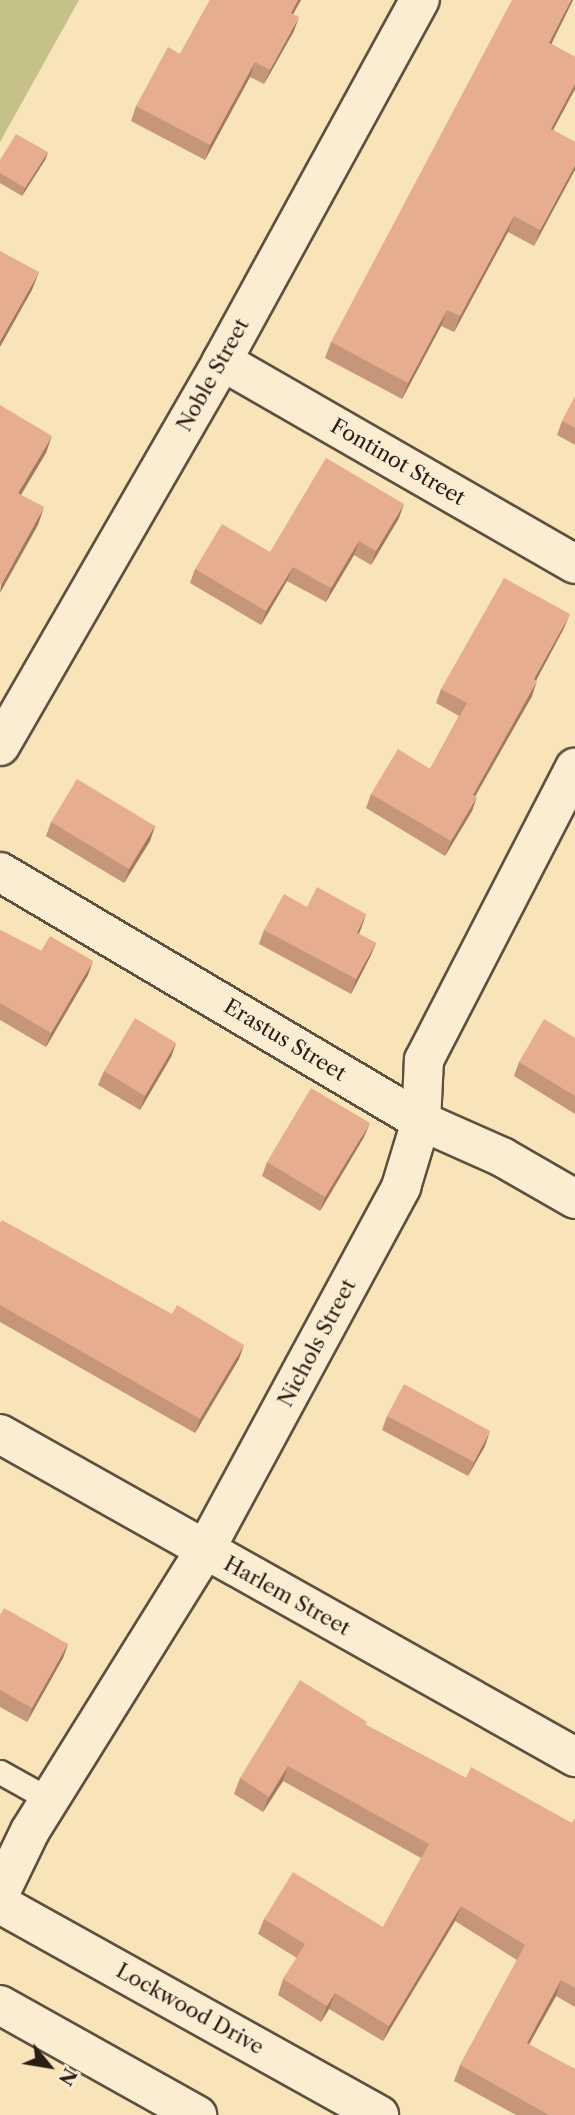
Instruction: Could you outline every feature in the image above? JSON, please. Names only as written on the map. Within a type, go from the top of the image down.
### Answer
[{"type":"street","name":"Noble Street","points":[[0,746],[222,361],[420,0]]},
{"type":"street","name":"Fontinot Street","points":[[222,361],[575,564]]},
{"type":"street","name":"Nichols Street","points":[[0,1894],[30,1831],[205,1550],[401,1187],[421,1121],[424,1060],[575,768]]},
{"type":"street","name":"Erastus Street","points":[[0,872],[421,1121],[502,1157],[575,1199]]},
{"type":"street","name":"Harlem Street","points":[[0,1434],[575,1757]]},
{"type":"street","name":"Lockwood Drive","points":[[0,1904],[379,2115]]},
{"type":"street","points":[[0,2005],[197,2115]]},
{"type":"lane","points":[[0,1772],[50,1800]]},
{"type":"shaded area","points":[[0,0],[79,0],[0,142]]},
{"type":"building","points":[[210,0],[298,0],[291,13],[299,17],[270,70],[255,62],[210,145],[136,106],[168,47],[180,54]]},
{"type":"building","points":[[512,0],[571,0],[549,43],[575,57],[575,84],[551,129],[575,142],[575,165],[540,230],[514,216],[460,316],[447,310],[408,383],[331,342]]},
{"type":"building","points":[[16,134],[48,152],[25,188],[0,173],[0,160]]},
{"type":"building","points":[[0,251],[39,272],[0,341]]},
{"type":"building","points":[[575,397],[575,428],[562,421]]},
{"type":"building","points":[[0,405],[52,436],[18,493],[44,507],[1,585],[0,584]]},
{"type":"building","points":[[326,458],[404,504],[376,551],[359,541],[331,588],[293,567],[266,611],[195,569],[222,524],[270,552]]},
{"type":"building","points":[[504,578],[570,614],[534,679],[537,681],[473,795],[477,797],[451,841],[371,794],[398,749],[430,769],[467,703],[441,689]]},
{"type":"building","points":[[77,779],[155,826],[129,869],[51,822]]},
{"type":"building","points":[[317,887],[366,914],[357,933],[376,943],[356,979],[264,930],[284,894],[307,907]]},
{"type":"building","points":[[0,930],[41,951],[50,936],[93,961],[51,1033],[0,1003]]},
{"type":"building","points":[[135,1018],[176,1043],[145,1096],[104,1071]]},
{"type":"building","points":[[544,1019],[575,1038],[575,1096],[519,1062]]},
{"type":"building","points":[[311,1088],[370,1123],[325,1197],[267,1162]]},
{"type":"building","points":[[2,1220],[172,1314],[177,1305],[244,1345],[200,1419],[0,1305]]},
{"type":"building","points":[[404,1384],[490,1431],[474,1462],[387,1416]]},
{"type":"building","points":[[4,1608],[68,1644],[32,1708],[0,1690],[0,1615]]},
{"type":"building","points":[[300,1680],[367,1722],[365,1725],[466,1778],[471,1767],[572,1823],[575,1818],[575,1988],[561,1980],[527,2043],[575,2069],[575,2115],[549,2115],[460,2065],[525,1945],[461,1906],[389,2026],[335,1993],[327,2006],[283,1979],[305,1944],[264,1919],[293,1872],[383,1927],[429,1844],[288,1766],[269,1797],[240,1778]]}]
